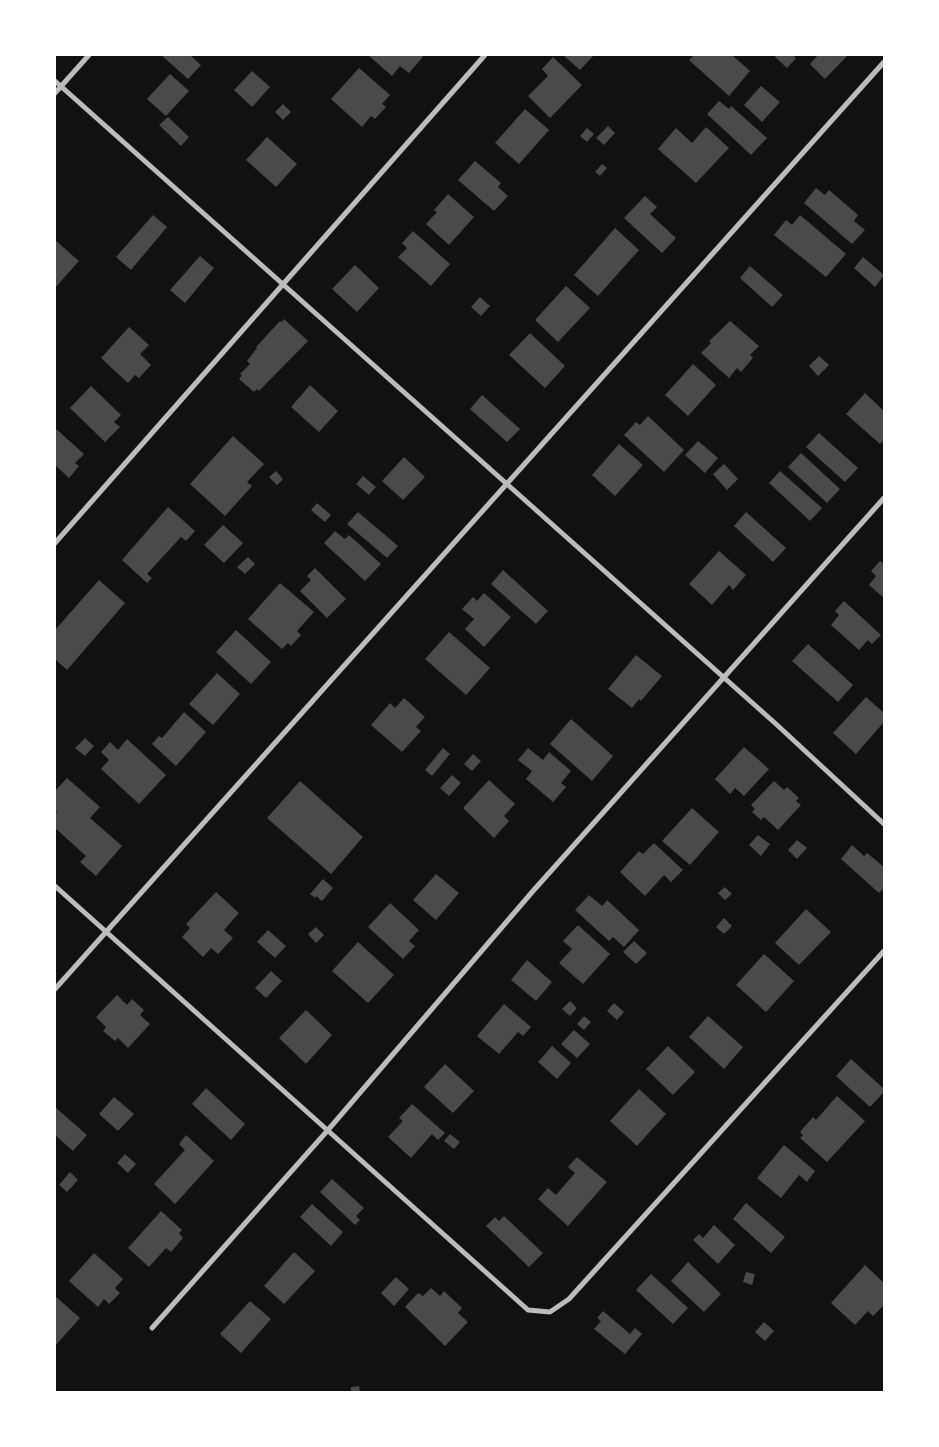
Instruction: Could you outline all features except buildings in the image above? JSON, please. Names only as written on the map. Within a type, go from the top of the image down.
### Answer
[{"type":"street","points":[[55,93],[89,55]]},
{"type":"street","points":[[55,543],[485,55]]},
{"type":"street","points":[[55,989],[884,62]]},
{"type":"street","points":[[55,81],[724,677],[884,824]]},
{"type":"street","points":[[152,1328],[328,1130],[534,891],[884,498]]},
{"type":"street","points":[[55,886],[528,1310],[550,1312],[569,1299],[884,951]]}]
